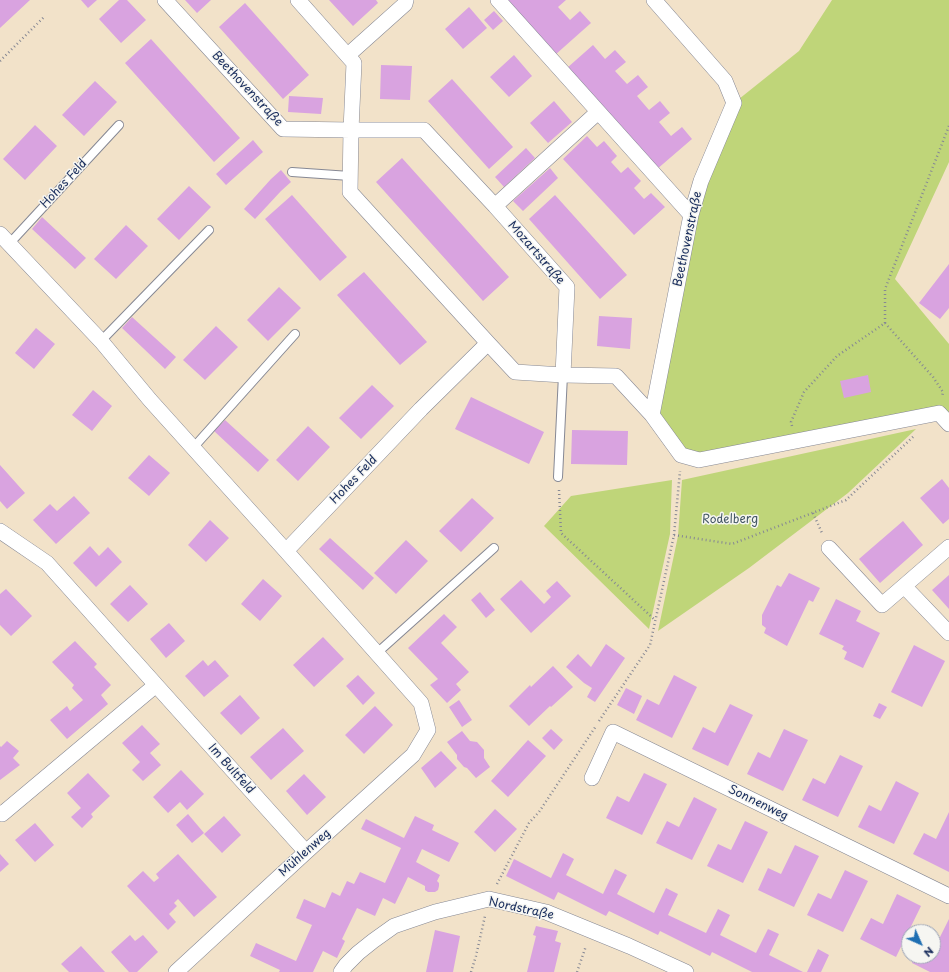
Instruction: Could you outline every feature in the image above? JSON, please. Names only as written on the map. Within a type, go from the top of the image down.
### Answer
[{"type":"street","name":"Beethovenstraße","points":[[165,0],[283,128],[351,130]]},
{"type":"street","points":[[298,0],[354,63],[350,192],[515,372],[616,376],[652,415],[681,455],[699,460],[795,440],[944,418]]},
{"type":"street","points":[[348,55],[405,4],[406,0]]},
{"type":"street","points":[[498,0],[691,215]]},
{"type":"street","name":"Beethovenstraße","points":[[652,415],[691,215],[701,181],[734,103],[725,81],[654,0]]},
{"type":"street","points":[[495,206],[598,112]]},
{"type":"street","name":"Mozartstraße","points":[[351,130],[424,130],[495,206],[567,287],[563,375]]},
{"type":"street","name":"Hohes Feld","points":[[4,239],[101,341],[150,400],[421,703],[428,730]]},
{"type":"street","name":"Hohes Feld","points":[[286,551],[421,409],[488,343]]},
{"type":"street","name":"Im Bultfeld","points":[[0,531],[47,563],[306,852]]},
{"type":"street","points":[[829,548],[882,605],[949,547]]},
{"type":"street","points":[[904,586],[949,633]]},
{"type":"street","points":[[0,813],[2,814],[156,685]]},
{"type":"street","name":"Mühlenweg","points":[[176,972],[413,756],[428,730]]},
{"type":"street","name":"Sonnenweg","points":[[592,778],[613,732],[949,896]]},
{"type":"street","name":"Nordstraße","points":[[341,972],[346,965],[363,949],[394,926],[435,912],[489,899],[546,912],[629,946],[686,972]]},
{"type":"lane","name":"Hohes Feld","points":[[4,239],[119,125]]},
{"type":"lane","points":[[292,172],[350,176]]},
{"type":"lane","points":[[101,341],[209,230]]},
{"type":"lane","points":[[193,448],[295,334]]},
{"type":"lane","points":[[558,477],[563,375]]},
{"type":"lane","points":[[377,653],[494,548]]},
{"type":"path","points":[[0,61],[44,17]]},
{"type":"path","points":[[944,418],[943,392],[933,376],[886,323],[884,289],[949,126]]},
{"type":"path","points":[[795,440],[792,422],[804,392],[837,356],[886,323]]},
{"type":"path","points":[[674,535],[732,544],[846,500],[916,434]]},
{"type":"path","points":[[529,823],[539,812],[650,645],[674,535],[681,455]]},
{"type":"path","points":[[558,477],[561,533],[655,620]]},
{"type":"path","points":[[813,513],[829,548]]},
{"type":"path","points":[[577,972],[591,930]]},
{"type":"green space","points":[[832,0],[949,0],[949,162],[895,279],[949,344],[949,423],[939,413],[699,460],[681,455],[652,415],[691,215],[734,103],[799,51]]},
{"type":"green space","name":"Rodelberg","points":[[916,429],[848,493],[749,568],[658,631],[678,536],[682,480]]},
{"type":"green space","points":[[672,480],[670,534],[649,629],[544,526],[571,496]]},
{"type":"building","points":[[0,0],[30,0],[0,28]]},
{"type":"building","points":[[81,0],[97,0],[88,8]]},
{"type":"building","points":[[119,0],[127,0],[146,20],[121,43],[99,19]]},
{"type":"building","points":[[185,0],[211,0],[197,13]]},
{"type":"building","points":[[329,0],[376,0],[378,3],[353,26]]},
{"type":"building","points":[[507,0],[566,0],[558,7],[570,20],[580,11],[591,23],[555,55]]},
{"type":"building","points":[[245,3],[309,75],[283,99],[219,27]]},
{"type":"building","points":[[469,7],[487,28],[463,49],[445,29]]},
{"type":"building","points":[[494,11],[503,21],[493,30],[484,20]]},
{"type":"building","points":[[151,39],[240,138],[214,162],[125,63]]},
{"type":"building","points":[[593,45],[605,59],[615,50],[626,62],[615,71],[627,84],[638,75],[648,87],[637,96],[649,110],[660,101],[670,113],[659,122],[671,136],[682,127],[692,139],[656,170],[567,68]]},
{"type":"building","points":[[514,55],[532,76],[509,97],[490,77]]},
{"type":"building","points":[[381,65],[412,66],[410,100],[380,99]]},
{"type":"building","points":[[452,79],[513,147],[489,169],[428,101]]},
{"type":"building","points":[[95,81],[117,102],[84,136],[62,115]]},
{"type":"building","points":[[289,96],[323,98],[321,114],[288,112]]},
{"type":"building","points":[[554,101],[572,122],[548,143],[530,123]]},
{"type":"building","points":[[35,125],[57,146],[25,180],[3,159]]},
{"type":"building","points":[[587,136],[597,147],[604,141],[617,156],[611,162],[621,173],[628,167],[641,181],[634,188],[644,199],[651,193],[665,207],[634,235],[563,159]]},
{"type":"building","points":[[253,140],[263,152],[226,185],[216,174]]},
{"type":"building","points":[[526,148],[535,158],[504,187],[495,177]]},
{"type":"building","points":[[402,158],[509,277],[483,301],[376,182]]},
{"type":"building","points":[[550,168],[558,178],[523,211],[513,201]]},
{"type":"building","points":[[281,170],[291,182],[255,219],[244,209]]},
{"type":"building","points":[[189,186],[211,207],[179,240],[157,219]]},
{"type":"building","points":[[292,195],[347,257],[320,281],[265,219]]},
{"type":"building","points":[[555,195],[627,275],[600,299],[529,219]]},
{"type":"building","points":[[42,217],[86,258],[75,269],[32,229]]},
{"type":"building","points":[[126,225],[148,246],[116,279],[94,259]]},
{"type":"building","points":[[949,264],[949,308],[940,319],[919,303]]},
{"type":"building","points":[[364,272],[427,342],[400,365],[337,295]]},
{"type":"building","points":[[279,287],[301,308],[268,341],[247,320]]},
{"type":"building","points":[[599,316],[632,318],[630,349],[597,346]]},
{"type":"building","points":[[132,317],[176,357],[165,369],[122,328]]},
{"type":"building","points":[[216,326],[238,347],[205,380],[183,360]]},
{"type":"building","points":[[36,328],[55,344],[34,369],[15,353]]},
{"type":"building","points":[[868,375],[871,392],[844,398],[840,381]]},
{"type":"building","points":[[372,385],[394,406],[361,439],[339,418]]},
{"type":"building","points":[[93,390],[112,406],[92,431],[72,415]]},
{"type":"building","points":[[471,397],[544,432],[529,464],[455,429]]},
{"type":"building","points":[[225,420],[269,460],[258,472],[214,431]]},
{"type":"building","points":[[308,426],[330,447],[298,481],[276,460]]},
{"type":"building","points":[[572,430],[628,431],[627,465],[571,464]]},
{"type":"building","points":[[149,455],[170,473],[149,496],[128,478]]},
{"type":"building","points":[[0,465],[25,493],[7,509],[0,501]]},
{"type":"building","points":[[942,479],[949,488],[949,519],[943,524],[920,498]]},
{"type":"building","points":[[74,496],[90,513],[56,544],[33,520],[50,504],[57,511]]},
{"type":"building","points":[[472,498],[494,518],[461,552],[439,531]]},
{"type":"building","points":[[210,520],[229,538],[206,562],[188,545]]},
{"type":"building","points":[[903,521],[923,545],[880,583],[859,559]]},
{"type":"building","points":[[330,538],[374,578],[363,590],[319,549]]},
{"type":"building","points":[[406,540],[428,561],[396,594],[374,573]]},
{"type":"building","points":[[90,546],[99,556],[108,547],[122,562],[96,587],[73,563]]},
{"type":"building","points":[[789,573],[820,588],[813,602],[809,600],[787,646],[764,633],[766,628],[762,625],[762,615],[777,585],[781,587]]},
{"type":"building","points":[[949,575],[949,609],[932,590]]},
{"type":"building","points":[[263,579],[282,596],[260,621],[241,604]]},
{"type":"building","points":[[521,580],[544,604],[551,597],[546,591],[557,581],[571,596],[531,633],[500,599]]},
{"type":"building","points":[[130,585],[148,604],[128,622],[110,604]]},
{"type":"building","points":[[6,589],[32,616],[11,636],[0,625],[0,594]]},
{"type":"building","points":[[480,592],[495,610],[486,618],[471,600]]},
{"type":"building","points":[[836,599],[861,611],[856,621],[880,633],[863,668],[844,659],[847,652],[842,649],[844,646],[819,634]]},
{"type":"building","points":[[444,614],[457,627],[441,643],[469,672],[456,684],[461,690],[447,703],[430,685],[438,679],[408,648]]},
{"type":"building","points":[[169,623],[185,641],[166,658],[150,639]]},
{"type":"building","points":[[323,637],[344,659],[314,687],[293,665]]},
{"type":"building","points":[[75,641],[97,664],[94,667],[111,685],[101,695],[108,704],[67,739],[50,720],[67,706],[70,711],[83,700],[72,688],[74,685],[52,662]]},
{"type":"building","points":[[606,644],[625,658],[595,702],[587,697],[592,688],[566,667],[578,654],[591,667]]},
{"type":"building","points":[[914,645],[945,661],[922,707],[891,692]]},
{"type":"building","points":[[203,660],[208,666],[215,660],[229,676],[204,697],[185,676]]},
{"type":"building","points":[[553,666],[573,687],[529,726],[509,706],[530,685],[531,687]]},
{"type":"building","points":[[358,675],[375,693],[363,705],[346,686]]},
{"type":"building","points":[[674,675],[697,687],[672,738],[636,720],[647,699],[659,705]]},
{"type":"building","points":[[626,688],[642,696],[634,714],[617,705]]},
{"type":"building","points":[[240,695],[260,718],[241,735],[220,713]]},
{"type":"building","points":[[459,700],[472,720],[462,727],[449,707]]},
{"type":"building","points":[[879,703],[887,707],[880,719],[873,716]]},
{"type":"building","points":[[730,704],[753,715],[728,766],[692,749],[703,727],[715,733]]},
{"type":"building","points":[[375,706],[393,725],[364,754],[345,735]]},
{"type":"building","points":[[142,725],[160,744],[150,753],[161,765],[143,781],[132,770],[140,762],[122,743]]},
{"type":"building","points":[[283,728],[304,751],[271,780],[250,757]]},
{"type":"building","points":[[551,729],[563,740],[554,750],[542,738]]},
{"type":"building","points":[[784,729],[808,740],[783,791],[747,774],[758,752],[770,758]]},
{"type":"building","points":[[462,731],[470,741],[477,742],[484,750],[484,758],[490,767],[476,778],[457,759],[457,755],[447,742]]},
{"type":"building","points":[[528,740],[546,756],[508,797],[491,781]]},
{"type":"building","points":[[7,741],[19,751],[13,758],[20,765],[0,780],[0,746],[1,747]]},
{"type":"building","points":[[441,751],[457,768],[435,788],[421,768]]},
{"type":"building","points":[[840,755],[863,766],[838,817],[802,800],[813,778],[825,784]]},
{"type":"building","points":[[181,770],[204,794],[187,810],[180,802],[168,813],[153,797]]},
{"type":"building","points":[[88,773],[110,796],[91,814],[93,817],[82,828],[71,817],[81,808],[67,793]]},
{"type":"building","points":[[644,773],[667,784],[642,835],[606,818],[617,796],[629,802]]},
{"type":"building","points":[[304,774],[326,797],[307,815],[286,791]]},
{"type":"building","points":[[896,781],[919,793],[894,844],[858,827],[869,805],[881,811]]},
{"type":"building","points":[[694,797],[717,809],[692,860],[656,843],[667,821],[679,827]]},
{"type":"building","points":[[495,809],[517,829],[495,852],[474,832]]},
{"type":"building","points":[[949,812],[949,872],[913,854],[924,833],[936,839]]},
{"type":"building","points":[[188,814],[204,833],[192,843],[176,825]]},
{"type":"building","points":[[224,816],[241,835],[222,853],[204,834]]},
{"type":"building","points":[[415,816],[434,825],[432,830],[459,843],[449,862],[422,849],[416,862],[440,875],[437,881],[439,883],[438,890],[435,892],[428,892],[425,890],[425,886],[408,877],[395,904],[383,898],[375,916],[357,908],[342,939],[345,941],[337,958],[323,951],[313,972],[279,972],[280,970],[250,956],[256,943],[296,961],[312,925],[296,918],[304,899],[325,908],[332,892],[340,896],[347,881],[354,884],[360,872],[385,883],[401,848],[361,829],[366,819],[404,838]]},
{"type":"building","points":[[745,821],[768,832],[743,883],[707,866],[718,844],[731,850]]},
{"type":"building","points":[[35,823],[54,845],[35,862],[15,840]]},
{"type":"building","points":[[795,845],[819,856],[794,907],[758,890],[768,868],[781,874]]},
{"type":"building","points":[[563,853],[574,859],[566,875],[603,894],[615,869],[627,875],[617,894],[654,913],[666,888],[678,894],[668,915],[706,933],[718,909],[730,915],[720,935],[756,953],[768,929],[779,934],[769,955],[803,972],[752,972],[712,952],[710,956],[660,931],[658,935],[609,911],[606,916],[558,892],[554,900],[506,876],[514,859],[551,878]]},
{"type":"building","points":[[0,854],[9,864],[0,872]]},
{"type":"building","points":[[178,854],[217,897],[194,917],[178,899],[174,903],[177,906],[169,914],[176,922],[168,930],[127,886],[143,871],[154,882],[159,878],[156,874]]},
{"type":"building","points":[[845,870],[868,881],[843,932],[807,915],[818,893],[831,899]]},
{"type":"building","points":[[897,894],[921,906],[912,924],[901,924],[901,947],[896,957],[860,939],[871,918],[883,924]]},
{"type":"building","points":[[949,919],[949,972],[930,972],[914,964],[941,964],[941,935]]},
{"type":"building","points":[[536,926],[558,931],[555,941],[561,943],[554,972],[527,972],[536,936],[533,935]]},
{"type":"building","points":[[435,930],[460,936],[453,972],[426,972]]},
{"type":"building","points":[[130,935],[135,941],[143,935],[158,952],[137,972],[129,972],[111,952]]},
{"type":"building","points":[[81,946],[105,972],[69,972],[61,964]]},
{"type":"building","points":[[818,949],[829,955],[821,972],[807,972]]}]
